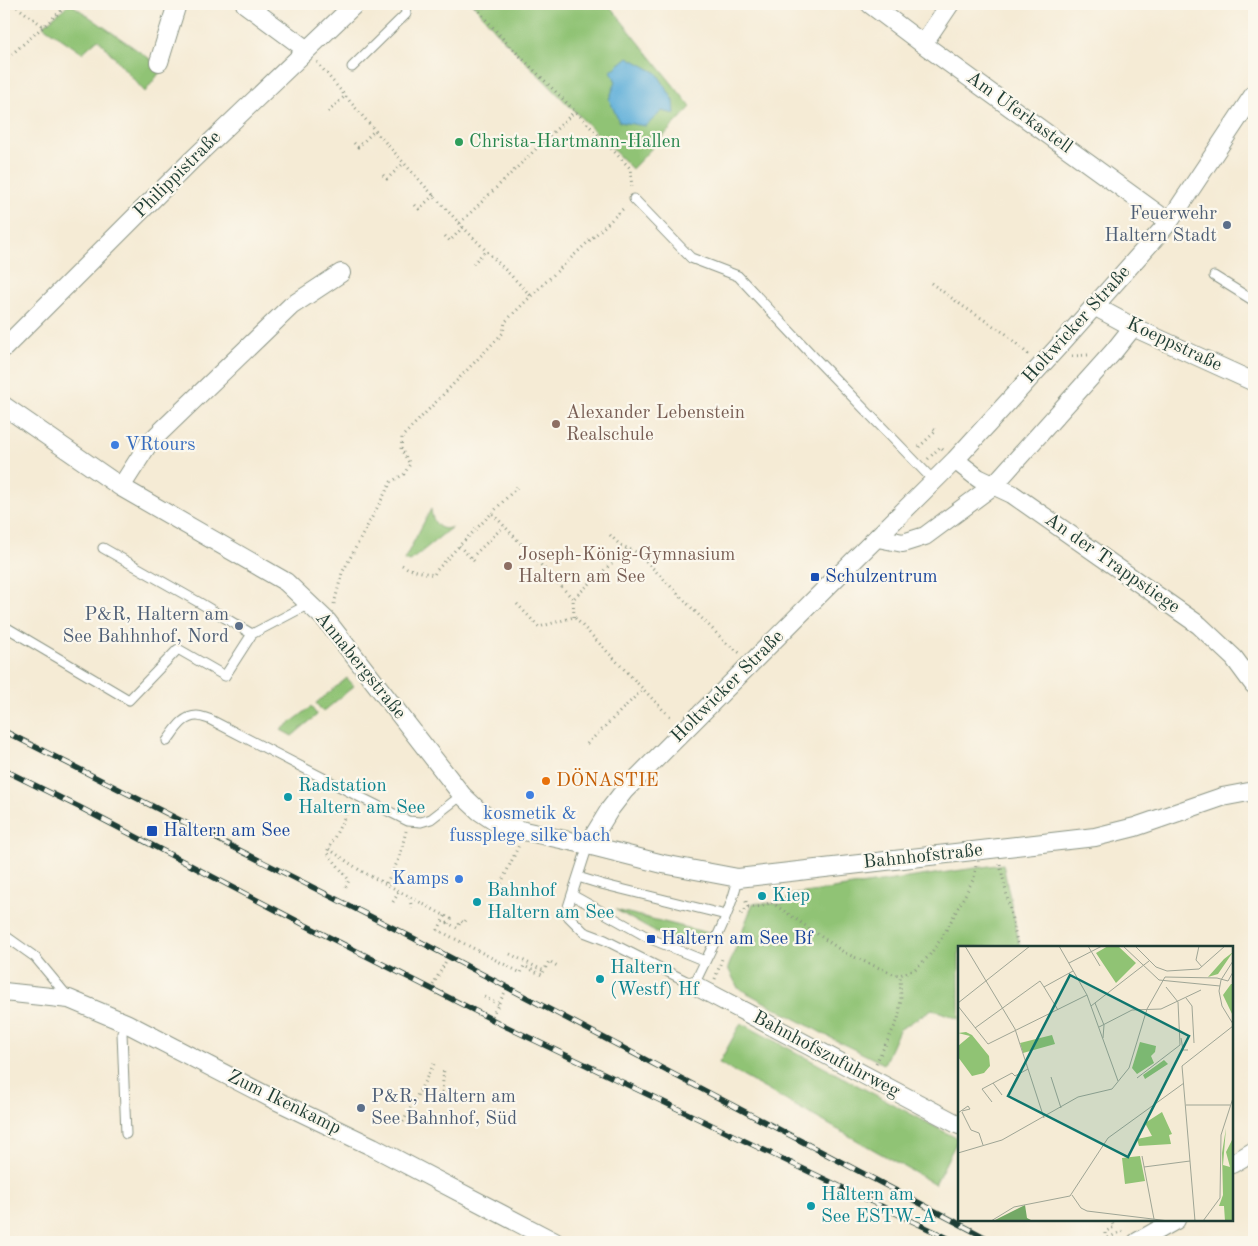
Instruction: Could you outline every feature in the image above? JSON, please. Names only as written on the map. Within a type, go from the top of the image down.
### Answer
[{"type":"street","points":[[159,62],[177,4]]},
{"type":"street","points":[[245,4],[307,50]]},
{"type":"street","name":"Philippistraße","points":[[4,348],[191,161],[355,4]]},
{"type":"street","name":"Am Uferkastell","points":[[870,4],[1170,222]]},
{"type":"street","points":[[923,44],[950,4]]},
{"type":"street","name":"Holtwicker Straße","points":[[588,845],[610,809],[624,791],[955,460],[1170,222],[1254,94]]},
{"type":"street","points":[[121,487],[150,443],[291,306],[341,273]]},
{"type":"street","name":"Koeppstraße","points":[[1094,306],[1133,327],[1253,377]]},
{"type":"street","points":[[878,538],[903,543],[925,536],[994,485],[1114,351],[1133,327]]},
{"type":"street","name":"Annabergstraße","points":[[4,406],[121,487],[286,582],[327,621],[462,795],[479,811],[497,823],[588,845]]},
{"type":"street","name":"An der Trappstiege","points":[[955,460],[978,478],[1012,494],[1199,625],[1234,658],[1254,685]]},
{"type":"street","name":"Bahnhofstraße","points":[[588,845],[663,864],[738,878],[1095,837],[1135,828],[1222,798],[1254,791]]},
{"type":"street","name":"Bahnhofszufuhrweg","points":[[694,985],[958,1124]]},
{"type":"street","name":"Zum Ikenkamp","points":[[4,992],[70,998],[126,1023],[273,1099],[373,1147],[555,1242]]},
{"type":"street","points":[[1233,1163],[1254,1151]]},
{"type":"street","points":[[1137,1242],[1174,1221]]},
{"type":"lane","points":[[352,66],[406,14],[405,4]]},
{"type":"lane","points":[[634,199],[691,258],[738,276],[934,481]]},
{"type":"lane","points":[[1214,276],[1254,301]]},
{"type":"lane","points":[[103,548],[252,634]]},
{"type":"lane","points":[[4,626],[129,700],[178,648],[225,676],[252,634],[309,604]]},
{"type":"lane","points":[[167,741],[185,719],[196,716],[209,718],[408,821],[421,822],[431,818],[462,795]]},
{"type":"lane","points":[[588,845],[568,907],[568,916],[584,932],[605,940],[694,985],[734,897],[738,878]]},
{"type":"lane","points":[[578,877],[706,909],[726,916]]},
{"type":"lane","points":[[572,895],[651,939],[705,961]]},
{"type":"lane","points":[[4,935],[36,957],[70,998]]},
{"type":"lane","points":[[126,1023],[122,1033],[126,1134]]},
{"type":"path","points":[[13,4],[43,26]]},
{"type":"path","points":[[4,61],[69,4]]},
{"type":"path","points":[[327,621],[334,605],[342,573],[391,482],[404,474],[410,464],[401,449],[402,437],[503,333],[505,322],[634,199],[630,168],[504,40],[473,4]]},
{"type":"path","points":[[307,50],[404,163],[463,227],[531,296]]},
{"type":"path","points":[[328,112],[345,96]]},
{"type":"path","points":[[460,223],[575,111]]},
{"type":"path","points":[[354,143],[358,147],[375,130]]},
{"type":"path","points":[[383,175],[387,179],[404,163]]},
{"type":"path","points":[[415,205],[419,209],[434,195]]},
{"type":"path","points":[[445,236],[450,241],[463,227]]},
{"type":"path","points":[[473,264],[486,250]]},
{"type":"path","points":[[931,284],[1006,334],[1041,365]]},
{"type":"path","points":[[1058,347],[1071,356],[1114,351]]},
{"type":"path","points":[[910,456],[936,431],[933,428]]},
{"type":"path","points":[[402,565],[434,575],[459,546],[519,485]]},
{"type":"path","points":[[492,513],[573,599],[574,617],[668,715],[690,725]]},
{"type":"path","points":[[471,558],[504,526]]},
{"type":"path","points":[[610,535],[620,545],[638,553],[726,643],[753,661]]},
{"type":"path","points":[[459,546],[474,561]]},
{"type":"path","points":[[573,599],[627,548]]},
{"type":"path","points":[[517,604],[539,627],[574,617]]},
{"type":"path","points":[[587,744],[643,689]]},
{"type":"path","points":[[346,887],[349,880],[327,852],[356,795]]},
{"type":"path","points":[[386,884],[399,859],[408,821]]},
{"type":"path","points":[[499,888],[522,840],[524,831]]},
{"type":"path","points":[[329,849],[361,871],[451,919],[448,923],[457,928],[461,921],[464,923],[466,920]]},
{"type":"path","points":[[996,849],[1018,946]]},
{"type":"path","points":[[748,907],[760,907],[772,902],[845,953],[893,974],[900,974],[915,969],[929,956],[943,936],[974,878],[978,851]]},
{"type":"path","points":[[393,902],[399,892]]},
{"type":"path","points":[[410,898],[412,912]]},
{"type":"path","points":[[445,916],[437,932],[521,973]]},
{"type":"path","points":[[510,954],[544,971]]},
{"type":"path","points":[[519,977],[524,966],[542,976],[549,961],[559,967]]},
{"type":"path","points":[[433,985],[446,962]]},
{"type":"path","points":[[868,1078],[898,1020],[900,974]]},
{"type":"path","points":[[492,1016],[504,992]]},
{"type":"path","points":[[484,997],[498,1004]]},
{"type":"path","points":[[403,1122],[434,1064]]},
{"type":"path","points":[[420,1091],[437,1100],[442,1092],[444,1068]]},
{"type":"path","points":[[442,1092],[453,1099]]},
{"type":"path","points":[[1099,1242],[1105,1239],[1105,1232],[1114,1227],[1111,1221]]},
{"type":"green space","points":[[69,4],[163,68],[145,92],[98,39],[82,53],[43,26]]},
{"type":"green space","points":[[473,4],[608,4],[691,107],[632,169],[504,40]]},
{"type":"green space","points":[[431,509],[437,525],[443,528],[452,527],[409,562],[404,560]]},
{"type":"green space","points":[[347,678],[354,686],[323,712],[316,703]]},
{"type":"green space","points":[[311,707],[317,715],[292,736],[281,730]]},
{"type":"green space","points":[[1003,864],[1020,946],[958,946],[958,1019],[932,1009],[899,1030],[884,1064],[738,988],[728,968],[753,903],[783,904],[791,895]]},
{"type":"green space","points":[[616,910],[708,933],[694,943],[681,943],[641,925]]},
{"type":"green space","points":[[741,1023],[958,1139],[935,1184],[719,1063]]},
{"type":"water","points":[[628,57],[657,73],[674,101],[675,114],[662,111],[646,126],[619,122],[609,99],[616,82],[611,71]]},
{"type":"railway","points":[[4,731],[415,939],[994,1242]]},
{"type":"railway","points":[[4,770],[507,1027],[956,1242]]},
{"type":"place","name":"Christa-Hartmann-Hallen","points":[[459,142]]},
{"type":"place","name":"Feuerwehr Haltern Stadt","points":[[1227,225]]},
{"type":"place","name":"Alexander Lebenstein Realschule","points":[[556,424]]},
{"type":"place","name":"VRtours","points":[[115,445]]},
{"type":"place","name":"Joseph-König-Gymnasium Haltern am See","points":[[508,566]]},
{"type":"place","name":"Schulzentrum","points":[[815,577]]},
{"type":"place","name":"P&R, Haltern am See Bahhnhof, Nord","points":[[239,626]]},
{"type":"place","name":"DÖNASTIE","points":[[546,781]]},
{"type":"place","name":"kosmetik & fussplege silke bach","points":[[530,795]]},
{"type":"place","name":"Radstation Haltern am See","points":[[288,797]]},
{"type":"place","name":"Haltern am See","points":[[152,831]]},
{"type":"place","name":"Kamps","points":[[459,879]]},
{"type":"place","name":"Kiep","points":[[762,896]]},
{"type":"place","name":"Bahnhof Haltern am See","points":[[477,902]]},
{"type":"place","name":"Haltern am See Bf","points":[[651,939]]},
{"type":"place","name":"Haltern (Westf) Hf","points":[[600,979]]},
{"type":"place","name":"P&R, Haltern am See Bahnhof, Süd","points":[[361,1108]]},
{"type":"place","name":"Haltern am See ESTW-A","points":[[811,1206]]}]
